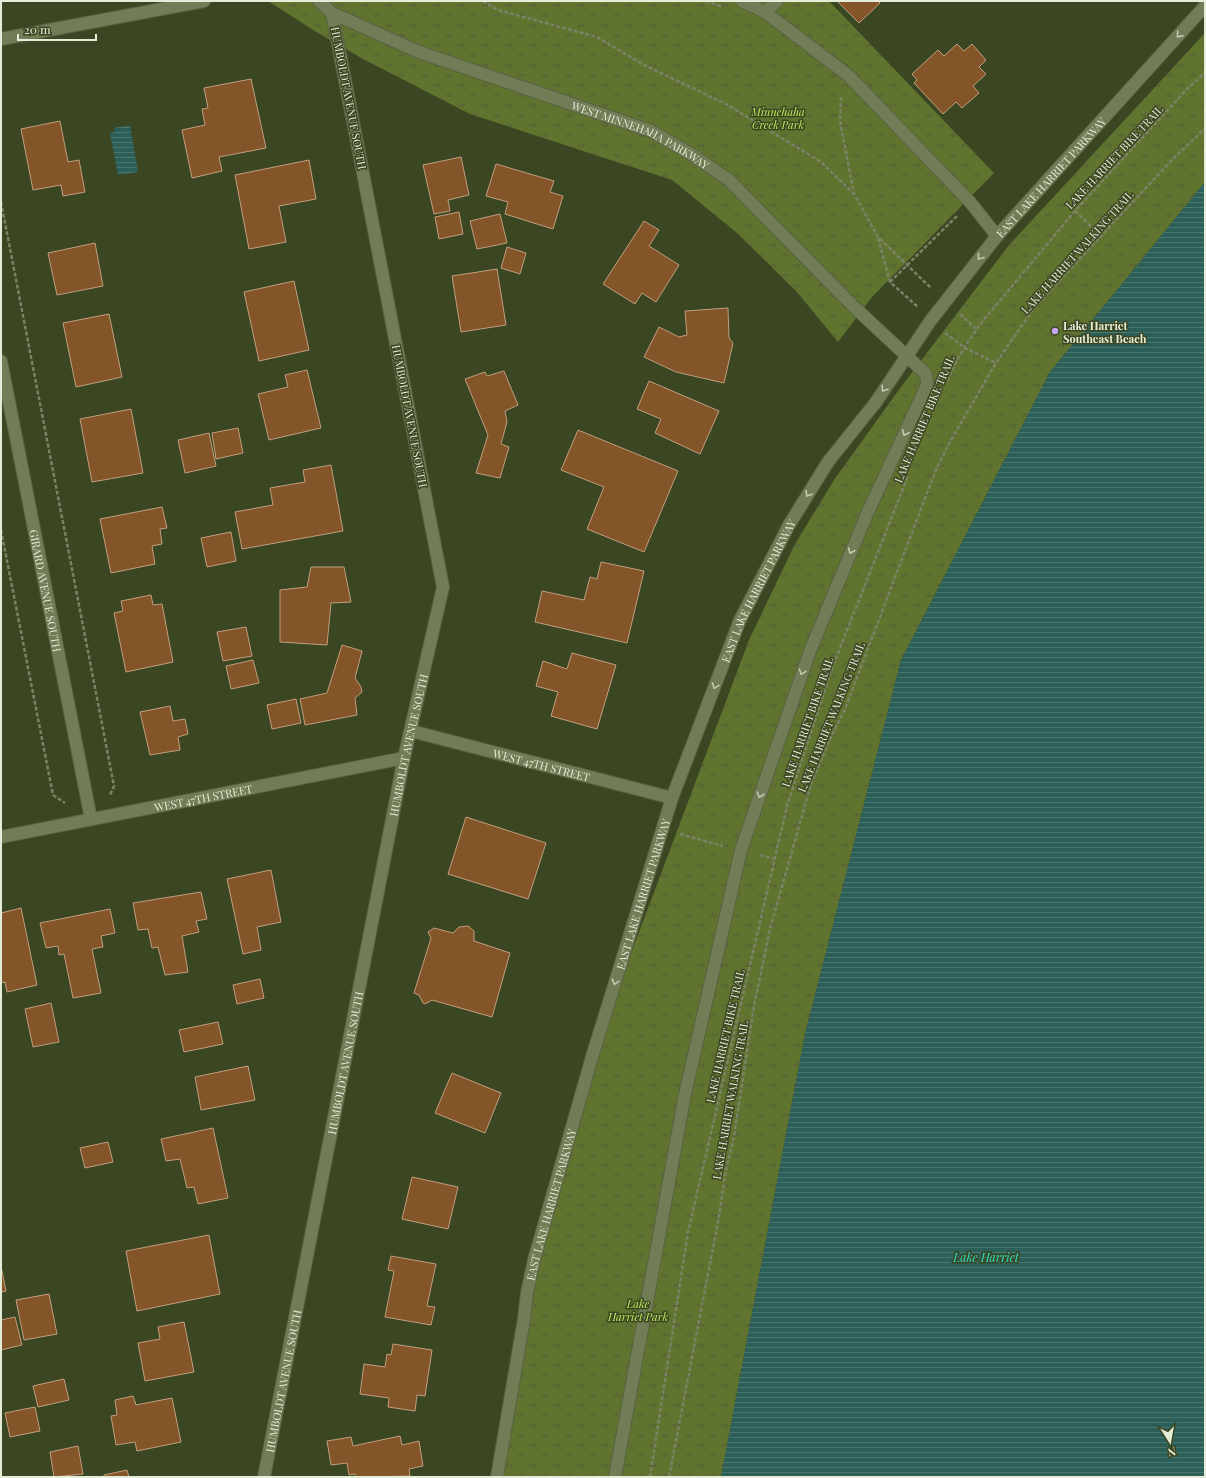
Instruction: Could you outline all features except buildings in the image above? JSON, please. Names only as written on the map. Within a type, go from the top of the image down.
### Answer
[{"type":"street","points":[[1,39],[204,1]]},
{"type":"street","name":"WEST MINNEHAHA PARKWAY","points":[[319,1],[332,13],[419,52],[651,131],[691,154],[729,180],[905,356]]},
{"type":"street","points":[[742,1],[766,12],[849,76],[970,202],[997,236]]},
{"type":"street","points":[[766,12],[777,1]]},
{"type":"street","name":"EAST LAKE HARRIET PARKWAY","points":[[497,1477],[524,1319],[527,1292],[534,1260],[592,1056],[672,798],[740,620],[789,524],[828,462],[876,402],[905,356],[997,236],[1205,6]]},
{"type":"street","name":"HUMBOLDT AVENUE SOUTH","points":[[264,1477],[404,758],[443,587],[332,13]]},
{"type":"street","points":[[615,1477],[685,1094],[741,850],[810,650],[867,514],[927,385],[926,374],[905,356]]},
{"type":"street","name":"GIRARD AVENUE SOUTH","points":[[1,361],[91,819]]},
{"type":"street","name":"WEST 47TH STREET","points":[[411,731],[672,798]]},
{"type":"street","name":"WEST 47TH STREET","points":[[1,837],[404,758]]},
{"type":"path","points":[[483,1],[498,10],[597,37],[644,65],[726,104],[821,162],[854,194],[878,238],[890,282],[923,312]]},
{"type":"path","points":[[706,1],[727,9]]},
{"type":"path","name":"LAKE HARRIET BIKE TRAIL","points":[[947,383],[952,368],[976,329],[1075,211],[1188,88],[1205,73]]},
{"type":"path","points":[[841,96],[840,121],[854,194]]},
{"type":"path","name":"LAKE HARRIET WALKING TRAIL","points":[[669,1477],[725,1175],[734,1136],[762,962],[783,878],[811,784],[845,709],[935,472],[951,440],[996,363],[1034,308],[1102,237],[1169,163],[1205,128]]},
{"type":"path","points":[[1,202],[114,786],[110,794]]},
{"type":"path","points":[[1075,211],[1102,237]]},
{"type":"path","points":[[890,282],[960,213]]},
{"type":"path","points":[[878,238],[932,288]]},
{"type":"path","points":[[959,313],[976,329]]},
{"type":"path","points":[[944,332],[965,348],[996,363]]},
{"type":"path","name":"LAKE HARRIET BIKE TRAIL","points":[[650,1477],[688,1232],[787,806],[831,671],[911,470]]},
{"type":"path","points":[[1,530],[53,795],[65,803]]},
{"type":"path","points":[[679,834],[710,843]]},
{"type":"path","points":[[756,854],[775,859]]},
{"type":"green space","name":"Minnehaha Creek Park","points":[[268,1],[829,1],[994,173],[872,297],[838,342],[797,292],[737,233],[672,180],[470,114],[363,59],[318,33]]},
{"type":"green space","name":"Lake Harriet Park","points":[[1205,33],[1205,182],[1050,372],[901,660],[805,1034],[721,1477],[497,1477],[524,1319],[592,1057],[749,640],[795,544],[834,480],[898,391],[1009,245]]},
{"type":"water","points":[[130,125],[138,172],[118,175],[110,133],[115,132],[114,128]]},
{"type":"water","name":"Lake Harriet","points":[[1205,182],[1205,1477],[721,1477],[805,1034],[901,660],[1050,372]]},
{"type":"place","name":"Lake Harriet Southeast Beach","points":[[1055,331]]}]
